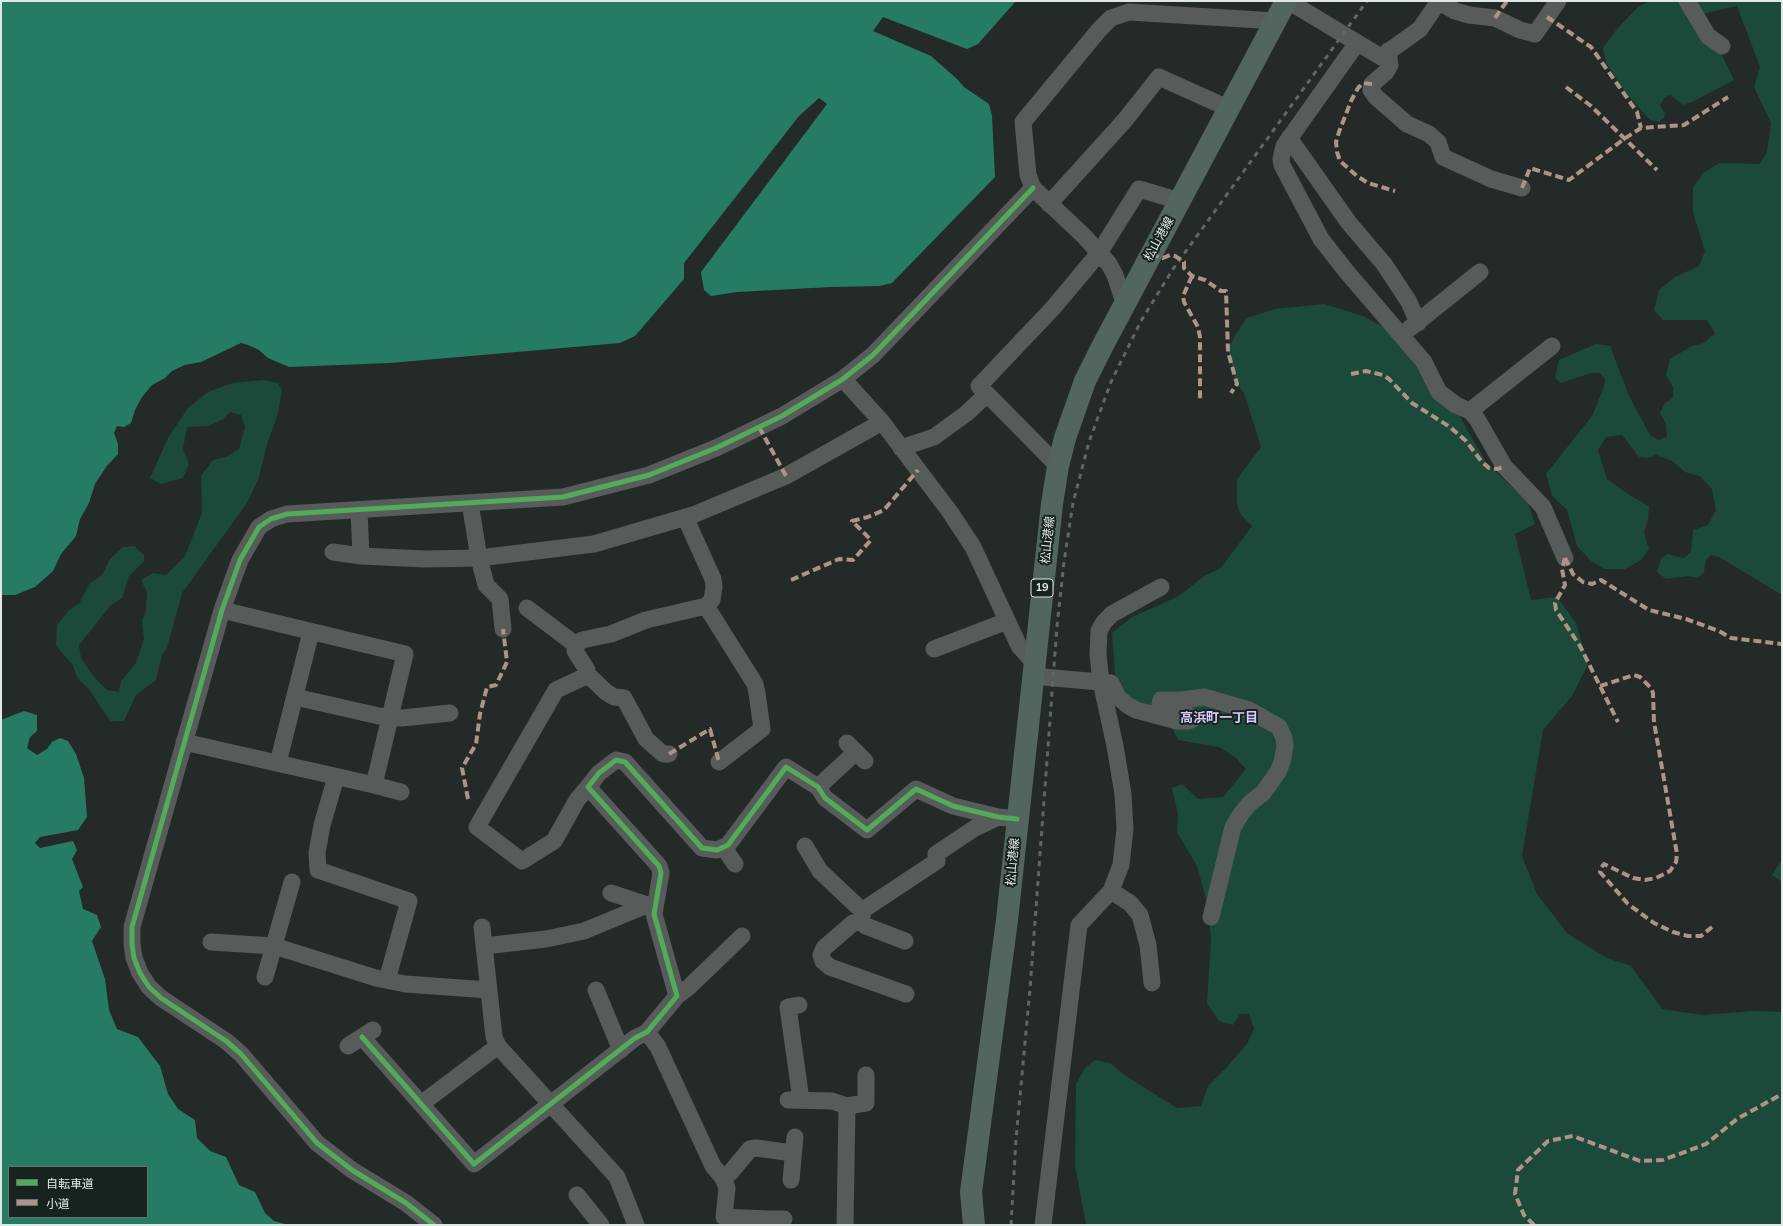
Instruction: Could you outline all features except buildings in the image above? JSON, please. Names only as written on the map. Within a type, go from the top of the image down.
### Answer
[{"type":"main road","name":"松山港線","points":[[974,1225],[970,1192],[1007,920],[1008,818],[1033,669],[1052,504],[1058,466],[1065,438],[1085,381],[1124,303],[1287,1]]},
{"type":"street","points":[[1287,1],[1381,57],[1420,30],[1439,1],[1455,10],[1469,15],[1495,18],[1520,30],[1535,34],[1558,1]]},
{"type":"street","points":[[1687,1],[1703,30],[1708,36],[1722,46]]},
{"type":"street","points":[[1124,303],[1115,275],[1099,253],[1033,188],[1028,175],[1023,122],[1099,30],[1111,18],[1129,12],[1276,21]]},
{"type":"street","points":[[1357,43],[1284,146],[1281,159],[1282,165],[1321,238],[1346,271],[1424,362],[1439,392],[1456,405],[1470,411],[1477,419],[1504,466],[1543,507],[1565,558]]},
{"type":"street","points":[[1388,52],[1390,65],[1386,72],[1372,84],[1371,90],[1376,97],[1407,124],[1429,134],[1438,142],[1443,157],[1491,179],[1522,188]]},
{"type":"street","points":[[1049,204],[1125,120],[1159,77],[1230,109]]},
{"type":"street","points":[[1289,138],[1349,223],[1384,264],[1408,302],[1418,323]]},
{"type":"street","points":[[434,1225],[406,1203],[352,1170],[317,1143],[241,1054],[226,1041],[161,998],[149,987],[140,973],[134,958],[132,927],[222,610],[240,560],[259,528],[271,519],[287,514],[563,497],[649,474],[716,448],[776,419],[843,379],[873,355],[1033,188]]},
{"type":"street","points":[[1058,466],[979,386],[1053,308],[1099,253],[1139,189],[1180,201]]},
{"type":"street","points":[[1402,335],[1480,272]]},
{"type":"street","points":[[1470,411],[1552,346]]},
{"type":"street","points":[[843,379],[882,422],[950,512],[973,547],[1019,646],[1033,669],[1101,682],[1111,682],[1118,697],[1127,705],[1136,710],[1176,721],[1189,721],[1193,719],[1192,717],[1160,704],[1161,700],[1182,700],[1204,697],[1249,710],[1269,720],[1279,728],[1284,738],[1282,762],[1278,772],[1267,788],[1245,809],[1233,828],[1211,917]]},
{"type":"street","points":[[901,448],[934,437],[966,413],[987,394]]},
{"type":"street","points":[[333,552],[361,556],[479,558],[594,544],[685,517],[786,476],[882,422]]},
{"type":"street","points":[[470,503],[479,558],[486,585],[500,599],[504,629]]},
{"type":"street","points":[[359,510],[361,556]]},
{"type":"street","points":[[669,754],[663,754],[646,739],[624,698],[614,697],[606,692],[587,674],[587,670],[575,651],[576,645],[582,640],[611,634],[646,620],[706,606],[709,604],[714,595],[712,578],[685,517]]},
{"type":"street","points":[[1043,1225],[1079,925],[1111,891],[1121,865],[1124,808],[1116,746],[1101,682],[1098,654],[1099,631],[1104,622],[1112,614],[1161,587]]},
{"type":"street","points":[[706,606],[755,684],[762,729],[719,762]]},
{"type":"street","points":[[527,608],[576,645]]},
{"type":"street","points":[[222,610],[405,654],[374,785]]},
{"type":"street","points":[[934,650],[1007,621]]},
{"type":"street","points":[[278,763],[311,632]]},
{"type":"street","points":[[587,674],[584,677],[556,690],[477,827],[522,861],[554,841],[578,800],[599,773],[616,760],[625,762],[702,848],[717,850],[724,848],[786,767],[818,787],[825,798],[867,830],[916,789],[954,806],[1008,818]]},
{"type":"street","points":[[295,697],[379,716],[390,717],[450,713]]},
{"type":"street","points":[[184,742],[401,792]]},
{"type":"street","points":[[818,787],[856,752]]},
{"type":"street","points":[[336,777],[322,825],[317,853],[318,870],[409,901],[387,980]]},
{"type":"street","points":[[588,787],[659,866],[661,873],[650,906],[654,914],[677,996]]},
{"type":"street","points":[[906,994],[830,967],[821,955],[824,948],[862,916],[937,861],[936,854],[975,828],[1008,818]]},
{"type":"street","points":[[805,846],[820,871],[857,906],[866,926],[905,941]]},
{"type":"street","points":[[724,848],[735,864]]},
{"type":"street","points":[[265,977],[274,946],[277,929],[292,882]]},
{"type":"street","points":[[1111,891],[1130,903],[1140,915],[1148,945],[1152,983]]},
{"type":"street","points":[[611,893],[650,906]]},
{"type":"street","points":[[484,946],[546,939],[584,930],[650,906]]},
{"type":"street","points":[[482,927],[494,1037],[498,1046],[617,1177],[636,1225]]},
{"type":"street","points":[[361,1038],[474,1164],[552,1105],[635,1038],[648,1032],[677,996],[689,987],[742,936]]},
{"type":"street","points":[[211,942],[274,946],[405,984],[489,990]]},
{"type":"street","points":[[596,990],[621,1050]]},
{"type":"street","points":[[799,1005],[788,1008],[795,1100],[832,1101],[847,1106],[866,1104],[866,1075]]},
{"type":"street","points":[[648,1032],[658,1047],[713,1166],[724,1178],[727,1188],[724,1217],[773,1221]]},
{"type":"street","points":[[421,1104],[498,1046]]},
{"type":"street","points":[[845,1225],[847,1106]]},
{"type":"street","points":[[724,1178],[750,1149],[794,1145],[791,1180]]},
{"type":"street","points":[[577,1195],[601,1225]]},
{"type":"shaded area","points":[[1,1],[1016,1],[978,44],[967,49],[883,17],[873,31],[931,56],[964,87],[989,104],[992,116],[995,177],[892,283],[880,286],[737,292],[711,296],[704,290],[701,272],[827,104],[819,98],[799,116],[684,263],[684,279],[635,336],[620,343],[390,363],[289,367],[268,358],[259,350],[241,343],[201,362],[185,365],[172,371],[165,378],[152,385],[142,397],[135,410],[131,423],[124,427],[117,426],[114,433],[118,444],[118,454],[106,467],[95,484],[89,503],[80,519],[76,536],[61,554],[53,571],[35,587],[15,595],[1,595]]},
{"type":"shaded area","points":[[1650,1],[1782,1],[1782,595],[1719,557],[1711,555],[1706,560],[1704,572],[1698,578],[1688,576],[1666,579],[1657,572],[1661,559],[1667,554],[1684,558],[1691,552],[1693,530],[1708,525],[1716,510],[1712,489],[1700,476],[1685,472],[1672,461],[1656,455],[1648,458],[1639,457],[1622,435],[1606,437],[1598,450],[1607,479],[1631,496],[1649,506],[1648,520],[1644,532],[1649,549],[1641,560],[1625,569],[1604,569],[1590,560],[1577,546],[1567,510],[1552,496],[1546,474],[1592,416],[1604,387],[1605,379],[1600,373],[1591,373],[1561,383],[1555,378],[1559,360],[1596,344],[1610,346],[1629,396],[1650,435],[1659,440],[1667,437],[1666,424],[1660,413],[1665,403],[1673,398],[1673,387],[1666,375],[1670,359],[1692,346],[1704,343],[1715,333],[1707,320],[1663,320],[1654,310],[1659,290],[1675,277],[1699,266],[1705,251],[1693,213],[1693,188],[1703,173],[1719,163],[1759,164],[1767,152],[1771,123],[1754,87],[1760,67],[1737,6],[1702,14],[1734,80],[1694,101],[1683,105],[1670,95],[1665,97],[1660,105],[1665,114],[1664,118],[1659,122],[1650,120],[1625,92],[1606,63],[1603,48],[1616,30],[1638,7]]},
{"type":"shaded area","points":[[1324,304],[1363,316],[1409,341],[1437,377],[1486,462],[1528,503],[1535,524],[1515,534],[1531,600],[1557,597],[1576,623],[1588,664],[1572,696],[1543,730],[1522,856],[1537,894],[1568,934],[1607,958],[1631,966],[1662,1009],[1703,1015],[1755,1011],[1782,1012],[1782,1225],[1086,1225],[1075,1165],[1076,1084],[1086,1067],[1095,1060],[1110,1063],[1126,1076],[1177,1108],[1201,1106],[1208,1086],[1247,1044],[1254,1029],[1249,1014],[1240,1014],[1233,1025],[1219,1021],[1207,1003],[1211,939],[1208,906],[1197,866],[1177,832],[1178,814],[1172,788],[1182,784],[1198,799],[1223,797],[1246,769],[1235,757],[1219,747],[1178,740],[1171,726],[1133,706],[1115,674],[1112,633],[1132,617],[1179,596],[1204,576],[1221,568],[1252,526],[1241,515],[1237,504],[1237,479],[1261,447],[1244,393],[1236,383],[1228,348],[1246,318],[1275,309]]},
{"type":"shaded area","points":[[263,380],[278,383],[282,390],[278,414],[268,441],[258,480],[247,503],[182,593],[167,648],[162,655],[156,680],[136,695],[124,721],[110,721],[88,688],[78,679],[72,664],[56,646],[57,625],[69,610],[79,604],[89,584],[102,575],[110,559],[123,547],[134,546],[144,555],[144,561],[129,576],[122,598],[111,605],[79,645],[81,658],[94,677],[107,690],[119,692],[121,681],[136,663],[144,639],[142,621],[146,610],[147,592],[141,580],[153,573],[166,575],[185,556],[202,513],[201,476],[213,460],[226,457],[239,449],[245,427],[241,415],[230,412],[223,419],[209,426],[187,427],[183,449],[189,464],[183,478],[161,484],[150,478],[168,438],[188,408],[208,392],[233,383]]},
{"type":"shaded area","points":[[24,711],[37,715],[37,731],[30,737],[27,748],[37,755],[47,749],[52,742],[60,738],[68,741],[76,754],[84,778],[87,817],[78,830],[40,837],[35,843],[40,848],[73,841],[77,850],[72,859],[83,887],[79,891],[83,909],[97,915],[101,927],[92,941],[105,979],[109,1010],[117,1029],[138,1037],[160,1066],[168,1094],[178,1109],[195,1120],[197,1138],[210,1151],[226,1157],[239,1185],[255,1192],[265,1213],[274,1221],[289,1225],[1,1225],[1,720]]},
{"type":"shaded area","points":[[1782,860],[1782,882],[1772,875]]},
{"type":"railway","points":[[1011,1225],[1016,1139],[1030,989],[1057,626],[1064,562],[1073,503],[1089,442],[1111,382],[1141,321],[1173,269],[1367,1]]},
{"type":"marked path","points":[[1495,18],[1507,1]]},
{"type":"marked path","points":[[1547,17],[1591,47],[1637,112],[1641,128]]},
{"type":"marked path","points":[[1372,84],[1363,83],[1358,88],[1351,101],[1336,142],[1337,152],[1340,161],[1357,176],[1368,183],[1395,191]]},
{"type":"marked path","points":[[1566,87],[1591,106],[1657,170]]},
{"type":"marked path","points":[[1522,188],[1530,168],[1569,180],[1641,128],[1684,125],[1728,97]]},
{"type":"marked path","points":[[1151,254],[1163,258],[1170,255],[1175,256],[1184,262],[1184,268],[1192,276],[1205,280],[1221,291],[1226,291],[1228,352],[1237,384],[1231,393]]},
{"type":"marked path","points":[[1192,276],[1183,296],[1184,302],[1198,327],[1200,337],[1200,402]]},
{"type":"marked path","points":[[1351,374],[1366,371],[1383,375],[1389,379],[1412,403],[1450,427],[1466,441],[1482,462],[1489,468],[1498,469],[1504,466]]},
{"type":"marked path","points":[[759,427],[786,476]]},
{"type":"marked path","points":[[791,580],[839,559],[853,560],[871,540],[852,521],[868,517],[884,510],[918,470]]},
{"type":"marked path","points":[[1565,558],[1573,574],[1583,582],[1592,584],[1601,580],[1649,610],[1686,619],[1719,631],[1731,638],[1782,644]]},
{"type":"marked path","points":[[1565,558],[1562,569],[1565,585],[1555,603],[1556,610],[1580,646],[1618,722]]},
{"type":"marked path","points":[[468,799],[462,768],[476,744],[480,714],[487,687],[496,685],[507,662],[503,629]]},
{"type":"marked path","points":[[1600,686],[1634,675],[1640,677],[1651,688],[1653,693],[1654,722],[1677,854],[1676,862],[1670,871],[1656,878],[1645,880],[1633,878],[1604,864],[1600,872],[1628,904],[1654,923],[1673,932],[1688,936],[1701,936],[1712,927]]},
{"type":"marked path","points":[[669,754],[710,729],[719,762]]},
{"type":"marked path","points":[[1534,1225],[1524,1215],[1515,1194],[1518,1170],[1548,1141],[1573,1136],[1640,1161],[1663,1160],[1706,1144],[1737,1119],[1782,1094]]},
{"type":"cycle path","points":[[434,1225],[406,1203],[352,1170],[317,1143],[241,1054],[226,1041],[161,998],[149,987],[140,973],[134,958],[132,927],[222,610],[240,560],[259,527],[271,519],[287,514],[563,497],[649,475],[716,448],[782,416],[843,379],[873,355],[1033,188]]},
{"type":"cycle path","points":[[362,1037],[474,1164],[635,1038],[647,1032],[677,996],[654,914],[661,873],[659,866],[588,787],[599,773],[616,760],[625,762],[702,848],[717,850],[728,845],[786,767],[818,787],[825,798],[867,830],[916,789],[953,806],[998,817],[1017,819]]},
{"type":"district","name":"高浜町一丁目","points":[[1219,718]]}]
